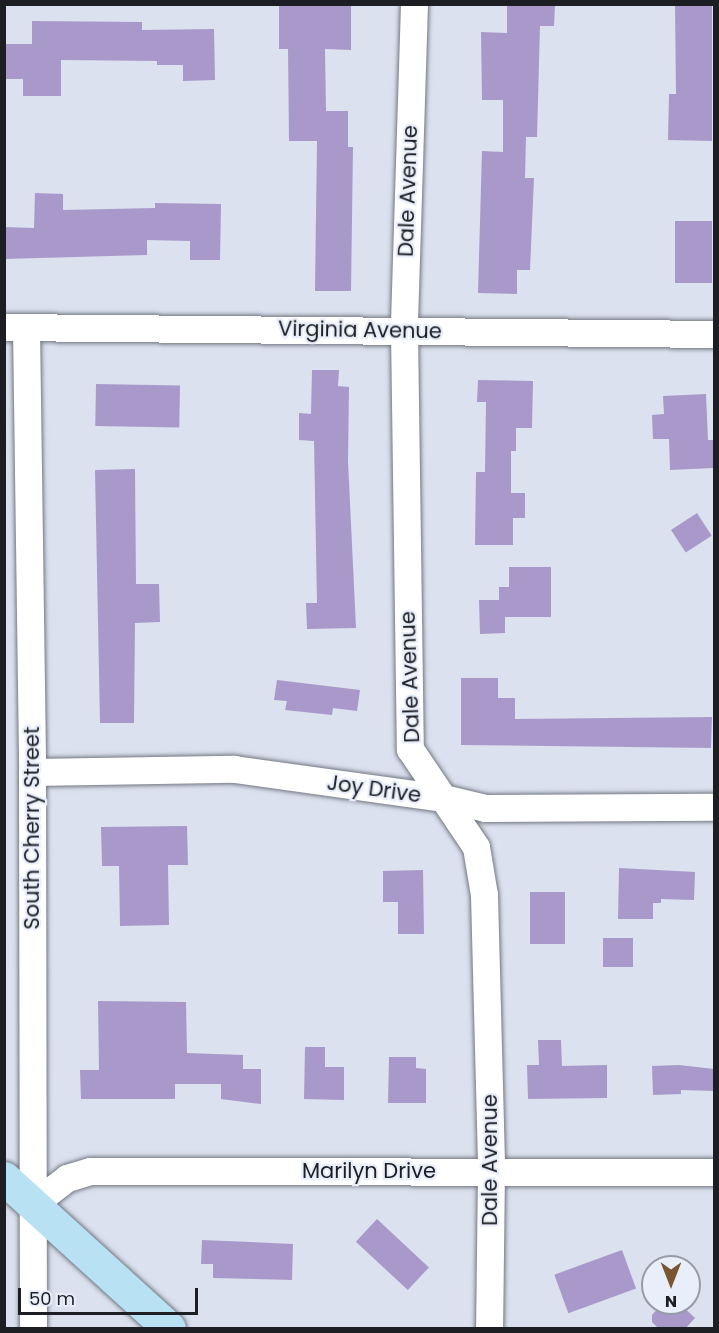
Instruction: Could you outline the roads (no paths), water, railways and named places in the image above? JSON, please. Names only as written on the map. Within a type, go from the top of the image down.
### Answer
[{"type":"main road","points":[[4,1178],[169,1329]]},
{"type":"street","name":"Dale Avenue","points":[[414,4],[404,330],[410,749],[476,847],[484,895],[491,1171],[489,1329]]},
{"type":"street","name":"Virginia Avenue","points":[[15,327],[714,334]]},
{"type":"street","name":"South Cherry Street","points":[[15,327],[32,772],[33,1329]]},
{"type":"street","name":"Joy Drive","points":[[32,772],[234,769],[444,798],[485,808],[714,807]]},
{"type":"street","name":"Marilyn Drive","points":[[33,1204],[67,1178],[90,1170],[714,1172]]}]
